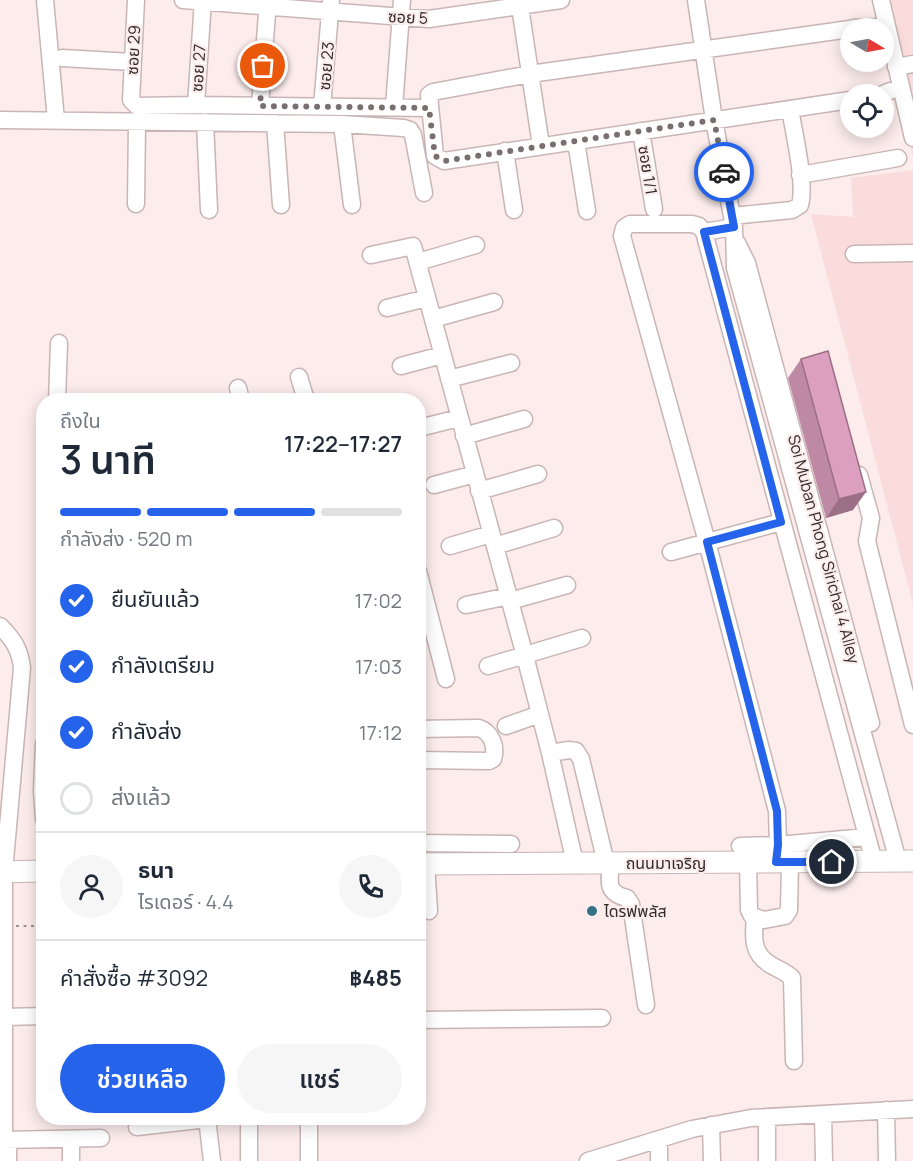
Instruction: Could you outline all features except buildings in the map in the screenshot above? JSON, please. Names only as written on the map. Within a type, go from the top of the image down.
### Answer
[{"type":"main road","name":"ถนนมาเจริญ","points":[[426,864],[608,863],[744,854],[874,862],[906,861]]},
{"type":"main road","points":[[2,872],[36,872]]},
{"type":"street","points":[[45,0],[56,120]]},
{"type":"street","name":"ซอย 29","points":[[131,100],[136,0]]},
{"type":"street","name":"ซอย 5","points":[[183,0],[401,8],[429,19],[519,3],[561,0]]},
{"type":"street","name":"Soi Muban Phong Sirichai 4 Alley","points":[[696,0],[714,120],[734,227],[747,263],[808,514],[906,861]]},
{"type":"street","points":[[881,0],[905,65],[913,138]]},
{"type":"street","name":"ซอย 27","points":[[131,100],[137,106],[196,105],[203,1]]},
{"type":"street","points":[[260,106],[268,3]]},
{"type":"street","points":[[519,3],[542,146]]},
{"type":"street","name":"ซอย 23","points":[[196,105],[322,106],[330,6]]},
{"type":"street","points":[[394,108],[401,8]]},
{"type":"street","points":[[840,31],[530,74],[433,92],[429,95],[429,108],[435,156],[444,161],[840,101]]},
{"type":"street","points":[[62,58],[132,62]]},
{"type":"street","points":[[322,106],[429,108]]},
{"type":"street","points":[[704,232],[734,227],[792,210],[800,205],[802,198],[800,175],[790,108]]},
{"type":"street","points":[[0,120],[342,124],[404,128],[410,130],[413,135],[424,193]]},
{"type":"street","points":[[136,204],[137,122]]},
{"type":"street","points":[[206,122],[209,210]]},
{"type":"street","points":[[275,123],[281,205]]},
{"type":"street","points":[[342,124],[352,205]]},
{"type":"street","name":"ซอย 1/1","points":[[641,131],[654,209]]},
{"type":"street","points":[[576,141],[586,211]]},
{"type":"street","points":[[505,152],[513,210]]},
{"type":"street","points":[[800,175],[898,158]]},
{"type":"street","points":[[744,854],[749,910],[755,918],[764,920],[784,916],[789,910],[777,811],[707,542],[622,236],[624,228],[630,224],[692,224],[699,226],[704,232],[874,862]]},
{"type":"street","points":[[418,262],[476,245]]},
{"type":"street","points":[[371,255],[413,246],[525,656],[550,753],[574,863]]},
{"type":"street","points":[[854,254],[913,253]]},
{"type":"street","points":[[387,308],[427,298]]},
{"type":"street","points":[[433,319],[494,302]]},
{"type":"street","points":[[57,393],[59,343]]},
{"type":"street","points":[[401,366],[442,355]]},
{"type":"street","points":[[448,379],[511,363]]},
{"type":"street","points":[[299,377],[304,393]]},
{"type":"street","points":[[426,426],[459,418]]},
{"type":"street","points":[[464,436],[524,419]]},
{"type":"street","points":[[856,462],[871,518],[867,541],[913,725]]},
{"type":"street","points":[[434,485],[475,474]]},
{"type":"street","points":[[480,491],[538,474]]},
{"type":"street","points":[[671,552],[781,522]]},
{"type":"street","points":[[450,546],[555,528]]},
{"type":"street","points":[[466,605],[567,585]]},
{"type":"street","points":[[426,602],[446,679]]},
{"type":"street","points":[[0,626],[14,640],[21,654],[22,668],[2,872],[8,1161]]},
{"type":"street","points":[[488,666],[582,638]]},
{"type":"street","points":[[506,726],[540,714]]},
{"type":"street","points":[[426,729],[479,728],[485,730],[491,738],[494,749],[493,759],[489,761],[426,760]]},
{"type":"street","points":[[550,753],[569,750],[576,752],[581,759],[608,863],[613,892],[627,898],[631,904],[646,1005]]},
{"type":"street","points":[[781,856],[866,837]]},
{"type":"street","points":[[426,843],[511,844]]},
{"type":"street","points":[[426,891],[429,911]]},
{"type":"street","points":[[755,918],[753,938],[756,951],[761,958],[792,978],[794,1061]]},
{"type":"street","points":[[4,1017],[36,1016]]},
{"type":"street","points":[[426,1020],[602,1018]]},
{"type":"street","points":[[594,1160],[711,1125],[767,1117],[913,1109]]},
{"type":"street","points":[[886,1110],[887,1161]]},
{"type":"street","points":[[823,1114],[824,1161]]},
{"type":"street","points":[[767,1117],[767,1161]]},
{"type":"street","points":[[136,1127],[152,1125]]},
{"type":"street","points":[[208,1125],[212,1161]]},
{"type":"street","points":[[249,1125],[249,1161]]},
{"type":"street","points":[[309,1125],[309,1161]]},
{"type":"street","points":[[711,1125],[712,1161]]},
{"type":"street","points":[[6,1140],[101,1138]]},
{"type":"street","points":[[70,1139],[71,1161]]},
{"type":"street","points":[[659,1140],[659,1161]]},
{"type":"path","points":[[4,926],[36,926]]},
{"type":"shaded area","points":[[872,0],[913,0],[913,157],[891,72],[894,72],[894,18],[877,18]]},
{"type":"shaded area","points":[[913,170],[913,604],[811,214],[853,217],[851,178]]},
{"type":"way so far","points":[[263,66],[260,106],[429,108],[435,156],[439,160],[714,120],[724,172]]},
{"type":"place","name":"ไดรฟพลัส","points":[[592,911]]},
{"type":"route","points":[[724,172],[734,227],[704,232],[781,522],[707,542],[777,811],[776,862],[832,862]]}]
